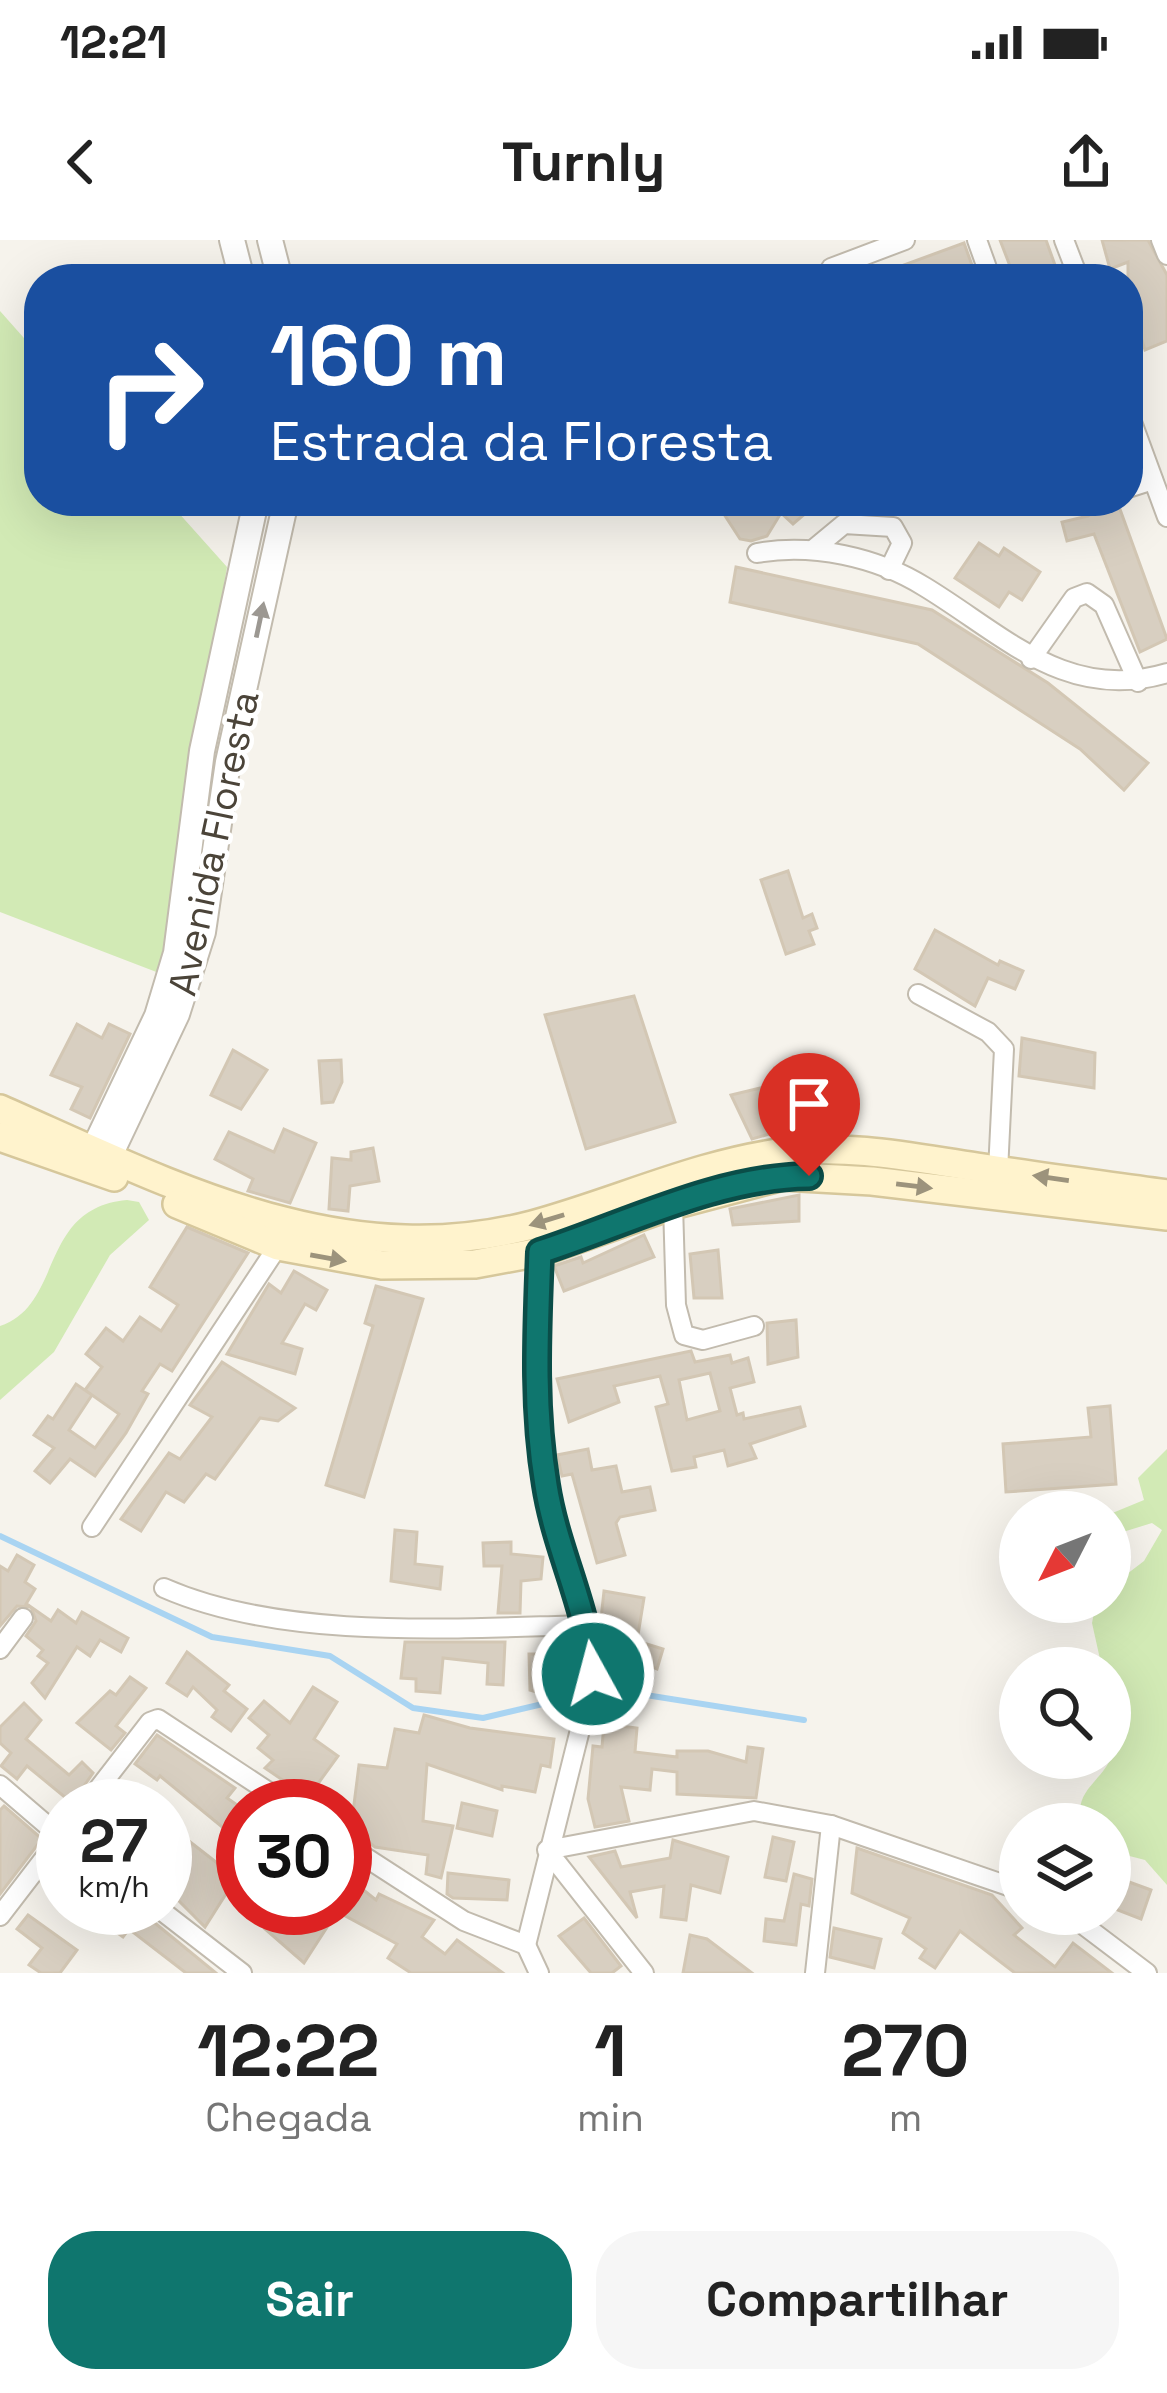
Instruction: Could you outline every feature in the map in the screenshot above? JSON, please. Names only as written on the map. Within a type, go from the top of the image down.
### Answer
[{"type":"main road","points":[[0,1109],[98,1162],[278,1246],[382,1265],[475,1264],[540,1252],[673,1205],[783,1176],[1167,1216]]},
{"type":"main road","points":[[0,1137],[98,1162],[265,1220],[380,1239],[472,1235],[530,1226],[720,1165],[788,1152],[874,1152],[1167,1194]]},
{"type":"street","points":[[842,264],[905,240]]},
{"type":"street","points":[[1161,240],[1167,255]]},
{"type":"street","points":[[1143,450],[1167,518]]},
{"type":"street","points":[[1143,483],[1154,479]]},
{"type":"street","name":"Avenida Floresta","points":[[98,1162],[157,1016],[176,953],[202,751],[253,516]]},
{"type":"street","name":"Avenida Floresta","points":[[98,1162],[177,1014],[203,932],[228,762],[283,516]]},
{"type":"street","points":[[815,548],[844,524],[893,527],[902,543],[889,570]]},
{"type":"street","points":[[757,553],[815,548],[889,570],[922,584],[1031,659],[1114,684],[1167,673]]},
{"type":"street","points":[[1031,659],[1074,598],[1087,593],[1104,605],[1138,682]]},
{"type":"street","points":[[918,994],[988,1032],[1004,1048],[998,1171]]},
{"type":"street","points":[[673,1205],[676,1305],[684,1335],[703,1340],[754,1326]]},
{"type":"street","points":[[92,1527],[278,1246]]},
{"type":"street","points":[[538,1973],[526,1946],[593,1674],[589,1625],[546,1490],[535,1398],[540,1252]]},
{"type":"street","points":[[164,1588],[209,1608],[403,1629],[589,1625]]},
{"type":"street","points":[[0,1649],[23,1618]]},
{"type":"street","points":[[106,1779],[150,1723],[166,1722],[250,1779]]},
{"type":"street","points":[[0,1785],[36,1815]]},
{"type":"street","points":[[547,1850],[754,1811],[831,1825],[999,1883]]},
{"type":"street","points":[[814,1973],[831,1825]]},
{"type":"street","points":[[547,1850],[644,1973]]},
{"type":"street","points":[[372,1861],[464,1921],[526,1946]]},
{"type":"street","points":[[0,1916],[36,1870]]},
{"type":"street","points":[[192,1934],[242,1973]]},
{"type":"street","points":[[1097,1935],[1147,1973]]},
{"type":"green space","points":[[0,311],[24,338],[24,516],[181,516],[227,567],[159,973],[0,912]]},
{"type":"green space","points":[[139,1202],[149,1220],[110,1255],[54,1352],[0,1400],[0,1326],[20,1315],[34,1299],[79,1220],[99,1207]]},
{"type":"green space","points":[[1167,1449],[1167,1885],[1145,1860],[1131,1856],[1131,1803],[1081,1803],[1097,1779],[1131,1779],[1131,1647],[1097,1647],[1092,1623],[1131,1623],[1131,1571],[1144,1561],[1162,1530],[1152,1523],[1131,1530],[1131,1505],[1144,1500],[1138,1478]]},
{"type":"building","points":[[1000,240],[1046,240],[1055,264],[1009,264]]},
{"type":"building","points":[[1102,240],[1148,240],[1167,275],[1167,341],[1145,350],[1143,264],[1109,264]]},
{"type":"building","points":[[964,243],[972,264],[907,264]]},
{"type":"building","points":[[725,516],[779,516],[767,536],[740,539]]},
{"type":"building","points":[[1122,516],[1167,639],[1140,652],[1094,534],[1067,541],[1062,522]]},
{"type":"building","points":[[979,543],[999,556],[1004,548],[1040,572],[1022,600],[1009,592],[999,607],[955,578]]},
{"type":"building","points":[[736,567],[932,610],[1048,683],[1148,763],[1124,790],[1080,749],[918,644],[730,602]]},
{"type":"building","points":[[788,871],[803,918],[812,914],[817,928],[809,931],[814,944],[786,954],[761,880]]},
{"type":"building","points":[[935,930],[998,965],[1000,961],[1023,971],[1015,989],[988,978],[975,1006],[915,969]]},
{"type":"building","points":[[634,996],[675,1122],[586,1149],[545,1015]]},
{"type":"building","points":[[77,1024],[102,1038],[109,1024],[130,1034],[90,1118],[71,1109],[82,1087],[51,1075]]},
{"type":"building","points":[[1022,1038],[1095,1053],[1094,1088],[1019,1076]]},
{"type":"building","points":[[233,1050],[267,1070],[241,1109],[211,1095]]},
{"type":"building","points":[[341,1060],[342,1082],[333,1102],[322,1103],[319,1061]]},
{"type":"building","points":[[799,1066],[810,1122],[752,1139],[731,1095],[777,1084],[775,1068]]},
{"type":"building","points":[[284,1129],[316,1143],[290,1203],[248,1191],[253,1179],[215,1159],[229,1132],[274,1152]]},
{"type":"building","points":[[373,1148],[379,1181],[350,1186],[348,1211],[329,1209],[332,1158],[351,1160],[351,1152]]},
{"type":"building","points":[[799,1195],[799,1221],[733,1225],[730,1209]]},
{"type":"building","points":[[187,1227],[248,1253],[172,1371],[160,1364],[142,1391],[148,1394],[126,1433],[95,1476],[70,1459],[50,1483],[35,1471],[54,1448],[34,1435],[48,1416],[53,1419],[76,1384],[92,1395],[85,1390],[102,1367],[86,1354],[106,1328],[123,1341],[140,1317],[161,1331],[178,1305],[150,1287]],"holes":[[[92,1395],[119,1414],[95,1448],[69,1430]]]},
{"type":"building","points":[[644,1235],[654,1257],[564,1291],[554,1266],[581,1257],[583,1263]]},
{"type":"building","points":[[718,1250],[722,1298],[694,1298],[690,1254]]},
{"type":"building","points":[[294,1271],[327,1290],[316,1310],[305,1304],[282,1343],[302,1349],[295,1374],[227,1354],[269,1284],[281,1293]]},
{"type":"building","points":[[376,1286],[423,1299],[364,1497],[326,1485],[373,1326],[365,1323]]},
{"type":"building","points":[[796,1320],[798,1357],[768,1364],[767,1323]]},
{"type":"building","points":[[691,1351],[695,1362],[730,1355],[732,1363],[748,1358],[754,1382],[730,1388],[737,1415],[743,1413],[744,1419],[800,1407],[805,1426],[750,1444],[756,1458],[728,1466],[724,1450],[694,1457],[696,1467],[672,1471],[656,1407],[668,1404],[660,1376],[614,1386],[619,1402],[569,1422],[557,1379]],"holes":[[[710,1373],[720,1411],[687,1420],[679,1380]]]},
{"type":"building","points":[[222,1362],[295,1408],[278,1421],[260,1418],[215,1479],[206,1474],[184,1502],[166,1492],[141,1531],[121,1519],[169,1453],[180,1459],[212,1417],[190,1405]]},
{"type":"building","points":[[1110,1406],[1116,1484],[1006,1491],[1003,1444],[1091,1437],[1088,1408]]},
{"type":"building","points":[[588,1449],[592,1470],[616,1466],[622,1492],[650,1487],[655,1510],[620,1517],[616,1523],[625,1555],[597,1563],[572,1474],[562,1476],[557,1455]]},
{"type":"building","points":[[395,1530],[417,1532],[415,1564],[442,1567],[440,1589],[391,1581]]},
{"type":"building","points":[[511,1542],[511,1554],[543,1557],[541,1579],[521,1581],[520,1613],[498,1613],[502,1566],[484,1566],[483,1543]]},
{"type":"building","points":[[17,1555],[34,1565],[25,1582],[35,1589],[26,1604],[30,1607],[17,1606],[0,1626],[0,1566],[8,1571]]},
{"type":"building","points":[[604,1591],[644,1598],[637,1641],[663,1649],[657,1669],[610,1649],[615,1621],[601,1619]]},
{"type":"building","points":[[31,1607],[51,1621],[58,1610],[76,1623],[82,1612],[128,1638],[121,1652],[100,1640],[90,1656],[77,1647],[45,1698],[32,1683],[48,1663],[38,1656],[43,1650],[26,1636],[36,1621]]},
{"type":"building","points":[[405,1642],[505,1642],[503,1685],[487,1684],[488,1663],[443,1658],[440,1693],[416,1691],[416,1679],[401,1678]]},
{"type":"building","points":[[187,1652],[229,1685],[224,1691],[247,1709],[231,1731],[212,1717],[217,1710],[193,1687],[187,1696],[167,1683]]},
{"type":"building","points":[[529,1654],[556,1654],[557,1698],[530,1690]]},
{"type":"building","points":[[130,1677],[146,1688],[116,1726],[125,1733],[111,1750],[77,1723],[110,1691],[116,1695]]},
{"type":"building","points":[[313,1687],[337,1702],[314,1739],[338,1756],[321,1779],[281,1779],[265,1768],[273,1760],[258,1748],[269,1735],[249,1718],[264,1701],[290,1723]]},
{"type":"building","points":[[24,1703],[41,1720],[26,1739],[69,1775],[82,1762],[93,1773],[89,1779],[43,1779],[27,1766],[17,1779],[1,1766],[11,1753],[0,1743],[0,1727]]},
{"type":"building","points":[[424,1715],[470,1728],[554,1739],[550,1767],[541,1765],[535,1792],[502,1786],[502,1790],[427,1764],[423,1821],[453,1826],[441,1878],[426,1874],[428,1855],[372,1845],[372,1779],[357,1779],[359,1765],[387,1768],[395,1729],[419,1733]]},
{"type":"building","points":[[604,1724],[637,1728],[635,1752],[677,1757],[677,1751],[708,1751],[746,1762],[748,1747],[763,1749],[756,1798],[677,1794],[677,1772],[652,1769],[650,1790],[621,1787],[629,1821],[595,1827],[588,1799],[593,1746],[602,1747]]},
{"type":"building","points":[[157,1735],[222,1779],[216,1779],[216,1822],[192,1802],[192,1779],[156,1779],[135,1764]]},
{"type":"building","points":[[462,1803],[497,1811],[492,1836],[457,1828]]},
{"type":"building","points":[[4,1806],[36,1834],[36,1847],[0,1894],[0,1810]]},
{"type":"building","points":[[773,1837],[794,1842],[786,1881],[765,1877]]},
{"type":"building","points":[[673,1840],[728,1857],[720,1893],[691,1885],[686,1920],[661,1917],[664,1886],[630,1892],[637,1918],[589,1857],[615,1851],[621,1867],[670,1858]]},
{"type":"building","points":[[192,1843],[216,1862],[216,1910],[205,1927],[192,1914]]},
{"type":"building","points":[[857,1848],[992,1895],[999,1903],[999,1935],[1014,1935],[1055,1967],[1073,1943],[1112,1973],[1015,1973],[960,1931],[935,1968],[920,1958],[926,1949],[903,1933],[910,1918],[852,1893]]},
{"type":"building","points":[[448,1873],[509,1880],[507,1900],[453,1898],[447,1894]]},
{"type":"building","points":[[794,1874],[812,1879],[809,1906],[801,1904],[796,1945],[764,1941],[766,1919],[784,1921]]},
{"type":"building","points":[[1131,1883],[1151,1890],[1141,1919],[1131,1915]]},
{"type":"building","points":[[379,1894],[434,1920],[422,1937],[445,1954],[457,1940],[503,1973],[411,1973],[388,1958],[397,1944],[372,1930],[372,1897],[376,1900]]},
{"type":"building","points":[[28,1915],[36,1921],[36,1935],[56,1935],[77,1950],[60,1973],[41,1973],[29,1965],[42,1948],[17,1929]]},
{"type":"building","points":[[584,1918],[621,1966],[612,1973],[591,1973],[559,1936]]},
{"type":"building","points":[[834,1928],[881,1939],[874,1968],[830,1957]]},
{"type":"building","points":[[137,1935],[170,1935],[216,1973],[186,1973]]},
{"type":"building","points":[[272,1935],[322,1935],[304,1963]]},
{"type":"building","points":[[690,1935],[707,1939],[752,1973],[683,1973]]},
{"type":"waterway","points":[[0,1536],[212,1637],[330,1656],[413,1708],[483,1718],[581,1695]]},
{"type":"waterway","points":[[627,1692],[804,1720]]},
{"type":"route","points":[[593,1674],[589,1625],[546,1490],[535,1398],[540,1252],[699,1197],[783,1176],[809,1176]]}]
